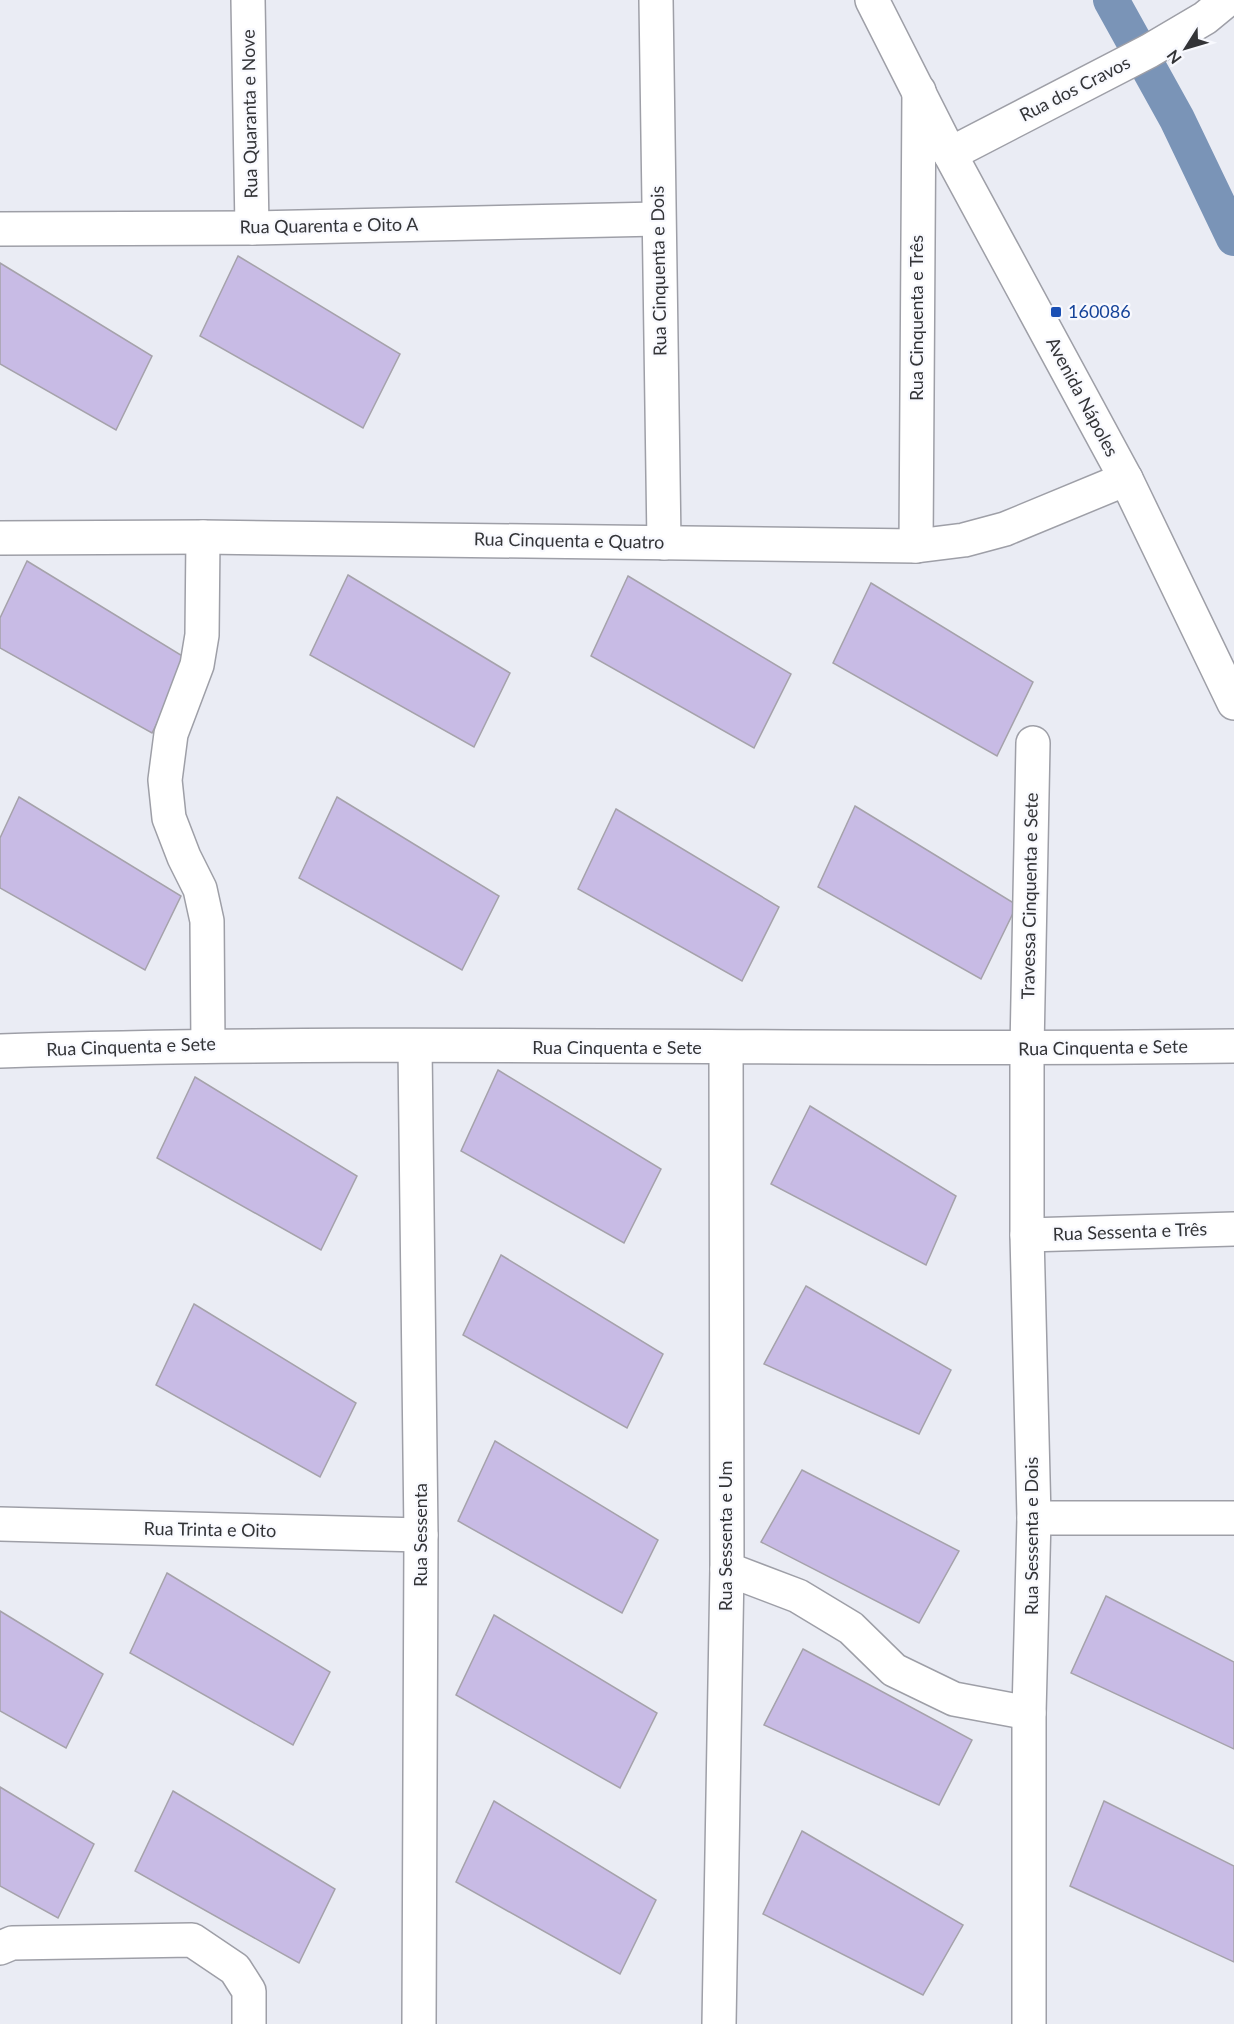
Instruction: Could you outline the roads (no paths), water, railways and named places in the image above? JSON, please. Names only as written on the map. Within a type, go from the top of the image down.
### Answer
[{"type":"street","name":"Rua Quaranta e Nove","points":[[248,0],[252,228]]},
{"type":"street","name":"Rua Cinquenta e Dois","points":[[656,0],[664,543]]},
{"type":"street","name":"Avenida Nápoles","points":[[872,0],[950,154],[1126,479],[1234,703]]},
{"type":"street","name":"Rua dos Cravos","points":[[950,154],[1139,57],[1205,18],[1227,0]]},
{"type":"street","name":"Rua Cinquenta e Três","points":[[916,546],[919,90]]},
{"type":"street","name":"Rua Quarenta e Oito A","points":[[0,229],[252,228],[658,219]]},
{"type":"street","name":"Rua Cinquenta e Quatro","points":[[0,538],[203,537],[916,546],[964,540],[1005,529],[1126,479]]},
{"type":"street","points":[[203,537],[202,635],[197,665],[171,734],[165,780],[170,818],[184,857],[200,889],[207,921],[208,1044]]},
{"type":"street","name":"Travessa Cinquenta e Sete","points":[[1027,1049],[1034,743]]},
{"type":"street","name":"Rua Cinquenta e Sete","points":[[0,1052],[208,1044],[1027,1049],[1234,1046]]},
{"type":"street","name":"Rua Sessenta","points":[[415,1047],[421,1535],[420,2024]]},
{"type":"street","name":"Rua Sessenta e Um","points":[[719,2024],[727,1569],[726,1048]]},
{"type":"street","name":"Rua Sessenta e Dois","points":[[1027,1049],[1027,1235],[1034,1518],[1029,1713],[1029,2024]]},
{"type":"street","name":"Rua Sessenta e Três","points":[[1027,1235],[1234,1229]]},
{"type":"street","points":[[1034,1518],[1234,1518]]},
{"type":"street","name":"Rua Trinta e Oito","points":[[0,1524],[421,1535]]},
{"type":"street","points":[[727,1569],[798,1596],[851,1628],[894,1670],[954,1699],[1029,1713]]},
{"type":"street","points":[[0,1947],[12,1943],[192,1940],[235,1969],[249,1991],[249,2024]]},
{"type":"waterway","points":[[1111,0],[1177,119],[1234,238]]},
{"type":"place","name":"160086","points":[[1056,312]]}]
